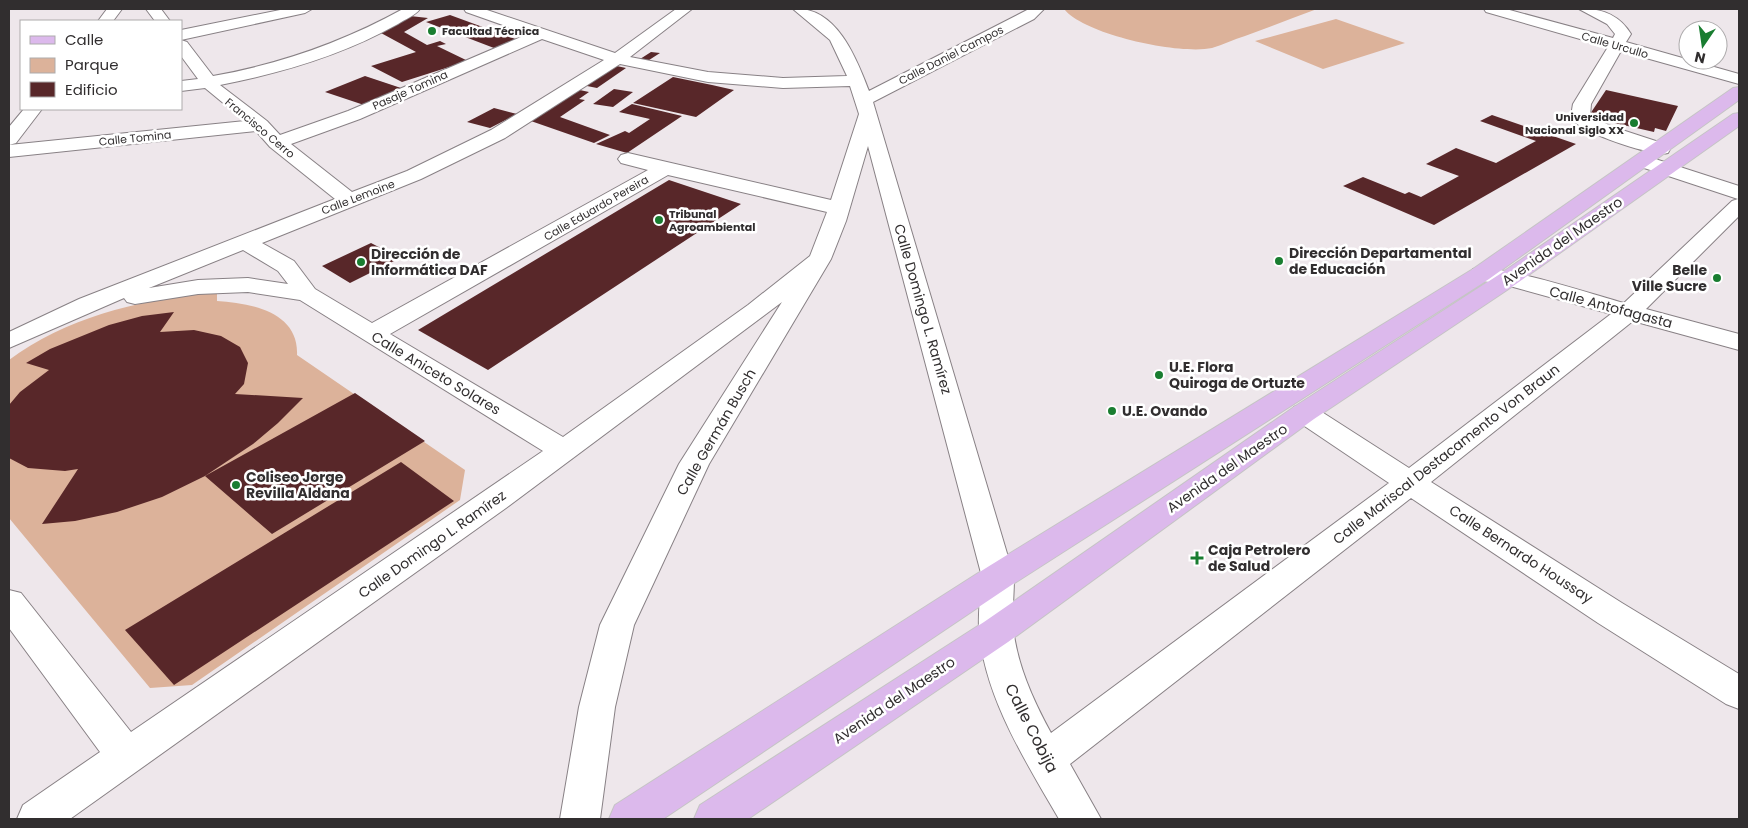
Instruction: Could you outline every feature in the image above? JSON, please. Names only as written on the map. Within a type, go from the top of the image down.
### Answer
[{"type":"main road","name":"Avenida del Maestro","points":[[714,819],[996,632],[1304,413],[1508,279],[1739,92]]},
{"type":"main road","name":"Avenida del Maestro","points":[[628,819],[998,577],[1482,274],[1657,159],[1739,118]]},
{"type":"street","points":[[106,20],[115,9]]},
{"type":"street","points":[[154,9],[162,20]]},
{"type":"street","points":[[182,86],[211,82],[261,71],[338,46],[366,35],[413,9]]},
{"type":"street","points":[[471,9],[617,59],[708,77],[783,84],[863,98]]},
{"type":"street","name":"Calle Lemoine","points":[[9,341],[87,304],[414,175],[498,134],[617,59],[685,9]]},
{"type":"street","name":"Calle Domingo L. Ramírez","points":[[800,9],[833,32],[843,44],[863,98],[998,577],[996,632]]},
{"type":"street","name":"Calle Daniel Campos","points":[[863,98],[1029,16],[1036,9]]},
{"type":"street","name":"Calle Urcullo","points":[[1491,9],[1739,79]]},
{"type":"street","points":[[1586,9],[1607,17],[1619,26],[1623,34],[1582,104],[1580,112],[1582,119],[1657,159],[1739,193]]},
{"type":"street","points":[[182,35],[296,10]]},
{"type":"street","name":"Pasaje Tomina","points":[[277,143],[354,115],[542,33]]},
{"type":"street","name":"Francisco Cerro","points":[[182,45],[211,82],[215,90],[261,125],[277,143],[349,200]]},
{"type":"street","name":"Calle Germán Busch","points":[[580,819],[597,707],[617,624],[694,464],[820,259],[838,208],[863,98]]},
{"type":"street","points":[[9,139],[32,110]]},
{"type":"street","name":"Calle Tomina","points":[[9,151],[261,125]]},
{"type":"street","points":[[628,159],[665,168]]},
{"type":"street","name":"Calle Eduardo Pereira","points":[[372,334],[665,168],[838,208]]},
{"type":"street","name":"Calle Mariscal Destacamento Von Braun","points":[[1045,760],[1411,482],[1629,312],[1739,205]]},
{"type":"street","name":"Calle Aniceto Solares","points":[[243,241],[286,266],[307,294],[564,451]]},
{"type":"street","name":"Calle Domingo L. Ramírez","points":[[37,819],[564,451],[696,352],[779,294],[820,259]]},
{"type":"street","name":"Calle Antofagasta","points":[[1482,274],[1508,279],[1739,342]]},
{"type":"street","name":"Calle Aniceto Solares","points":[[87,304],[198,287],[248,285],[307,294]]},
{"type":"street","name":"Calle Bernardo Houssay","points":[[1304,413],[1610,614],[1739,693]]},
{"type":"street","points":[[9,602],[126,756]]},
{"type":"street","name":"Calle Cobija","points":[[996,632],[1006,678],[1045,760],[1081,819]]},
{"type":"green space","points":[[1064,9],[1317,9],[1216,47],[1178,49],[1112,35],[1091,27]]},
{"type":"green space","points":[[1336,19],[1405,43],[1323,69],[1255,41]]},
{"type":"green space","name":"Coliseo Jorge Revilla Aldana","points":[[217,293],[217,301],[244,304],[258,308],[282,320],[296,340],[297,355],[465,470],[460,500],[192,685],[150,688],[9,518],[9,360],[31,345],[77,322],[153,301]]},
{"type":"building","points":[[450,15],[518,40],[494,48],[426,22]]},
{"type":"building","points":[[410,16],[428,18],[404,32],[427,45],[440,41],[446,44],[437,46],[468,61],[402,82],[371,66],[416,52],[381,33]]},
{"type":"building","points":[[651,52],[660,53],[646,62],[637,61]]},
{"type":"building","points":[[612,65],[626,68],[597,88],[582,85]]},
{"type":"building","points":[[365,76],[404,89],[364,105],[325,92]]},
{"type":"building","points":[[673,77],[734,90],[696,117],[633,103]]},
{"type":"building","points":[[575,89],[589,92],[579,99],[585,100],[560,117],[610,135],[594,143],[528,120]]},
{"type":"building","points":[[614,89],[633,92],[613,107],[593,104]]},
{"type":"building","points":[[1606,90],[1678,106],[1666,131],[1655,128],[1654,132],[1588,117]]},
{"type":"building","points":[[632,104],[682,116],[627,153],[596,144],[625,131],[629,133],[650,119],[619,112]]},
{"type":"building","points":[[494,108],[517,114],[490,128],[467,122]]},
{"type":"building","points":[[1492,115],[1576,144],[1434,225],[1343,186],[1363,177],[1405,194],[1409,192],[1421,197],[1459,176],[1426,164],[1456,148],[1496,163],[1536,141],[1480,121]]},
{"type":"building","points":[[669,180],[741,204],[488,370],[418,330]]},
{"type":"building","name":"Dirección de Informática DAF","points":[[371,243],[400,258],[350,283],[322,266]]},
{"type":"building","points":[[174,312],[160,332],[194,330],[221,336],[240,347],[248,363],[244,384],[235,394],[303,398],[253,444],[205,476],[162,497],[117,512],[75,521],[42,524],[78,469],[65,471],[28,468],[9,458],[9,405],[20,392],[49,370],[26,363],[50,349],[109,325],[142,316]]},
{"type":"building","points":[[355,393],[425,441],[272,534],[205,476]]},
{"type":"building","points":[[401,462],[454,501],[174,685],[125,630]]},
{"type":"place","name":"Facultad Técnica","points":[[432,31]]},
{"type":"place","name":"Universidad Nacional Siglo XX","points":[[1634,123]]},
{"type":"place","name":"Tribunal Agroambiental","points":[[659,220]]},
{"type":"place","name":"Dirección Departamental de Educación","points":[[1279,261]]},
{"type":"place","name":"Dirección de Informática DAF","points":[[361,262]]},
{"type":"place","name":"Belle Ville Sucre","points":[[1717,278]]},
{"type":"place","name":"U.E. Flora Quiroga de Ortuzte","points":[[1159,375]]},
{"type":"place","name":"U.E. Ovando","points":[[1112,411]]},
{"type":"place","name":"Coliseo Jorge Revilla Aldana","points":[[236,485]]},
{"type":"place","name":"Caja Petrolero de Salud","points":[[1197,558]]}]
